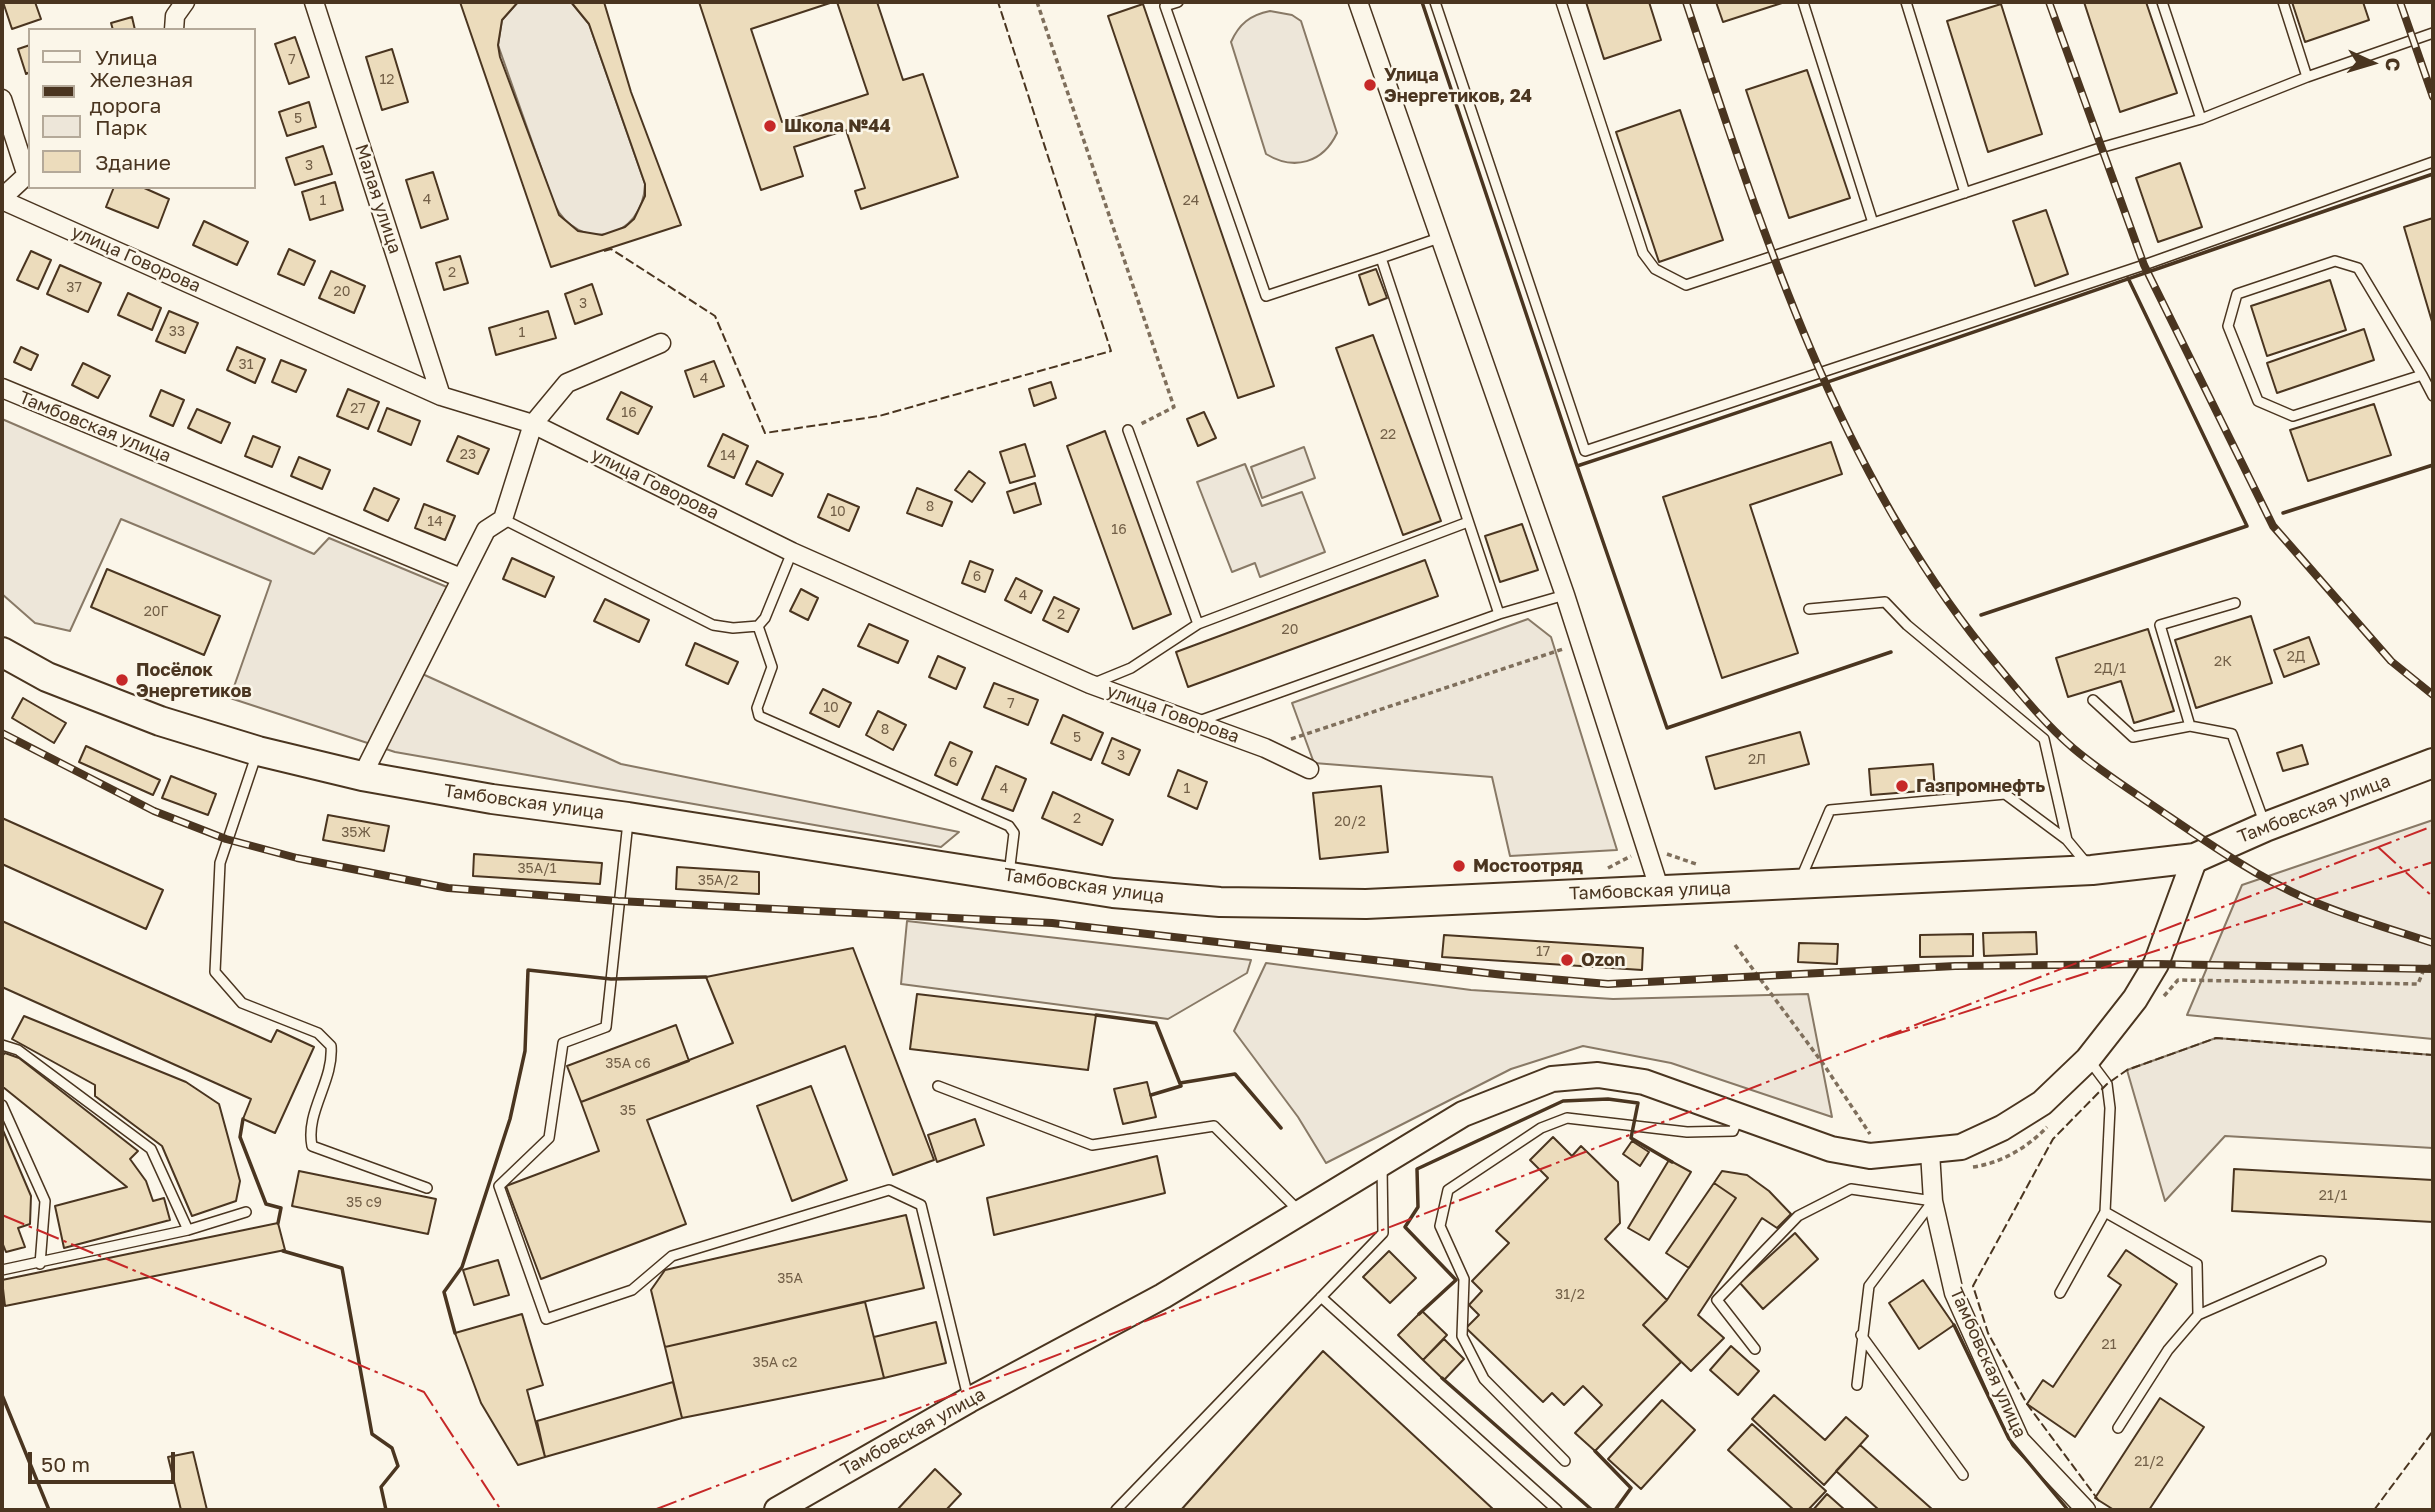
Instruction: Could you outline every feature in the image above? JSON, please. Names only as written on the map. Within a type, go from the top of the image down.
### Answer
[{"type":"main road","name":"Тамбовская улица","points":[[2,652],[47,677],[115,705],[258,751],[362,776],[492,799],[628,817],[1113,893],[1220,902],[1366,904],[1798,886],[2092,870],[2195,858],[2265,827],[2433,763]]},
{"type":"street","points":[[174,28],[175,16],[185,2]]},
{"type":"street","name":"Малая улица","points":[[314,2],[441,396]]},
{"type":"street","points":[[1358,2],[1564,596],[1660,891]]},
{"type":"street","points":[[2,99],[28,173],[2,199]]},
{"type":"street","name":"улица Говорова","points":[[2,199],[441,396],[533,424],[792,552],[1090,684],[1265,748],[1309,769]]},
{"type":"street","points":[[362,776],[486,530],[503,519],[533,424],[567,383],[661,343]]},
{"type":"street","name":"Тамбовская улица","points":[[2,388],[461,578]]},
{"type":"street","name":"Тамбовская улица","points":[[777,1510],[969,1400],[1163,1296],[1463,1114],[1552,1079],[1598,1075],[1644,1082],[1831,1149],[1870,1156],[1961,1147],[2002,1128],[2042,1103],[2088,1059],[2135,999],[2157,964],[2195,858]]},
{"type":"street","name":"Тамбовская улица","points":[[1930,1152],[1933,1201],[1954,1293],[2020,1440],[2086,1510]]},
{"type":"lane","points":[[1178,2],[1165,6],[1266,296],[1439,238]]},
{"type":"lane","points":[[1435,2],[1585,451],[2144,265],[2433,163]]},
{"type":"lane","points":[[1561,2],[1643,253],[1655,269],[1686,285],[1965,192],[2201,120],[2306,77],[2433,33]]},
{"type":"lane","points":[[1803,2],[1873,223]]},
{"type":"lane","points":[[1906,2],[1965,192]]},
{"type":"lane","points":[[2162,2],[2201,120]]},
{"type":"lane","points":[[2283,2],[2306,77]]},
{"type":"lane","points":[[1381,258],[1499,614]]},
{"type":"lane","points":[[2423,375],[2293,416],[2258,401],[2228,326],[2237,294],[2335,261],[2358,268],[2423,375],[2433,396]]},
{"type":"lane","points":[[1128,430],[1198,625]]},
{"type":"lane","points":[[503,519],[713,625],[733,628],[758,626],[765,618],[792,552]]},
{"type":"lane","points":[[1090,684],[1131,668],[1198,625],[1468,522]]},
{"type":"lane","points":[[1196,722],[1499,614],[1564,596]]},
{"type":"lane","points":[[1809,609],[1885,602],[1907,625],[2044,739],[2067,840]]},
{"type":"lane","points":[[2190,726],[2160,625],[2235,603]]},
{"type":"lane","points":[[758,626],[772,667],[757,708],[760,716],[1009,826],[1014,833],[1008,876]]},
{"type":"lane","points":[[2093,700],[2133,737],[2190,726],[2232,734],[2265,827]]},
{"type":"lane","points":[[258,751],[220,863],[215,972],[242,1003],[318,1033],[331,1046],[332,1061],[309,1130],[312,1146],[427,1188]]},
{"type":"lane","points":[[1798,886],[1830,810],[2005,794],[2067,840],[2092,870]]},
{"type":"lane","points":[[628,817],[606,1027],[563,1042],[549,1138],[499,1186],[546,1319],[632,1290],[672,1256],[889,1190],[921,1205],[969,1400]]},
{"type":"lane","points":[[2,1045],[18,1050],[151,1149],[188,1230]]},
{"type":"lane","points":[[2060,1293],[2105,1212],[2110,1108],[2107,1084],[2088,1059]]},
{"type":"lane","points":[[938,1086],[1092,1144],[1214,1126],[1301,1213]]},
{"type":"lane","points":[[2,1105],[45,1200],[40,1264]]},
{"type":"lane","points":[[1565,1461],[1484,1379],[1462,1336],[1464,1279],[1440,1226],[1448,1190],[1541,1128],[1567,1118],[1686,1132],[1733,1131],[1738,1116]]},
{"type":"lane","points":[[1116,1510],[1383,1233],[1382,1161]]},
{"type":"lane","points":[[1755,1349],[1717,1300],[1798,1216],[1851,1189],[1933,1201],[1869,1286],[1857,1385]]},
{"type":"lane","points":[[2,1270],[40,1264],[188,1230],[246,1212]]},
{"type":"lane","points":[[2105,1212],[2197,1264],[2198,1315]]},
{"type":"lane","points":[[2118,1428],[2168,1350],[2198,1315],[2321,1261]]},
{"type":"lane","points":[[1321,1297],[1557,1510]]},
{"type":"lane","points":[[1861,1335],[1963,1475]]},
{"type":"path","points":[[1037,2],[1174,407],[1128,430]]},
{"type":"path","points":[[1265,748],[1564,648]]},
{"type":"path","points":[[1608,868],[1631,856],[1673,853],[1696,864],[1708,863]]},
{"type":"path","points":[[1735,945],[1824,1065],[1873,1138]]},
{"type":"path","points":[[2161,1000],[2178,980],[2418,984],[2424,969],[2433,964]]},
{"type":"path","points":[[1969,1168],[1994,1164],[2035,1140],[2053,1120]]},
{"type":"green space","points":[[518,2],[571,2],[589,24],[645,184],[642,203],[633,218],[622,228],[608,234],[578,230],[565,220],[554,204],[498,45],[502,20]]},
{"type":"green space","points":[[1270,11],[1292,15],[1301,21],[1337,133],[1324,151],[1307,161],[1287,162],[1266,154],[1231,42],[1246,21]]},
{"type":"green space","points":[[2,419],[314,554],[329,538],[447,587],[407,667],[621,764],[959,832],[941,847],[395,752],[230,698],[271,581],[121,519],[70,631],[35,623],[2,594]]},
{"type":"green space","points":[[1304,447],[1315,478],[1262,498],[1251,467]]},
{"type":"green space","points":[[1245,464],[1262,506],[1302,492],[1325,552],[1260,577],[1255,563],[1232,572],[1197,482]]},
{"type":"green space","points":[[1528,619],[1551,637],[1617,850],[1510,856],[1492,777],[1314,763],[1292,703]]},
{"type":"green space","points":[[2433,820],[2433,1039],[2187,1015],[2242,885]]},
{"type":"green space","points":[[907,921],[1251,960],[1247,973],[1168,1019],[901,984]]},
{"type":"green space","points":[[1266,963],[1471,990],[1613,999],[1808,994],[1832,1117],[1671,1063],[1583,1046],[1511,1069],[1326,1163],[1298,1117],[1234,1031]]},
{"type":"green space","points":[[2216,1038],[2433,1055],[2433,1148],[2225,1136],[2165,1201],[2127,1070]]},
{"type":"building","points":[[3,2],[35,2],[41,19],[12,29]]},
{"type":"building","points":[[460,2],[518,2],[502,20],[498,45],[500,57],[559,215],[578,231],[602,235],[625,227],[634,219],[645,196],[645,184],[589,24],[571,2],[604,2],[631,92],[681,225],[551,267]]},
{"type":"building","points":[[699,2],[833,2],[751,29],[782,122],[868,94],[837,2],[877,2],[903,80],[923,74],[958,177],[861,209],[855,191],[865,188],[846,130],[794,147],[803,176],[761,190]]},
{"type":"building","points":[[1586,2],[1649,2],[1661,40],[1604,59]]},
{"type":"building","points":[[1716,2],[1785,2],[1723,22]]},
{"type":"building","points":[[2084,2],[2146,2],[2177,93],[2120,112]]},
{"type":"building","points":[[2292,2],[2363,2],[2369,20],[2305,42]]},
{"type":"building","points":[[1143,4],[1274,386],[1238,398],[1108,16]]},
{"type":"building","points":[[2001,4],[2042,134],[1988,152],[1947,21]]},
{"type":"building","points":[[132,17],[135,28],[112,28],[111,23]]},
{"type":"building","points":[[295,37],[309,77],[289,84],[275,44]]},
{"type":"building","points":[[28,46],[26,74],[18,49]]},
{"type":"building","points":[[392,49],[408,102],[382,110],[366,57]]},
{"type":"building","points":[[1807,70],[1850,198],[1789,218],[1746,90]]},
{"type":"building","points":[[309,102],[316,127],[287,136],[279,112]]},
{"type":"building","points":[[1680,110],[1723,240],[1659,262],[1616,132]]},
{"type":"building","points":[[323,146],[332,174],[295,185],[286,158]]},
{"type":"building","points":[[2180,163],[2202,227],[2158,242],[2136,178]]},
{"type":"building","points":[[433,172],[448,219],[421,228],[406,180]]},
{"type":"building","points":[[335,182],[343,210],[310,220],[302,192]]},
{"type":"building","points":[[113,189],[146,189],[169,199],[158,228],[106,207]]},
{"type":"building","points":[[2046,210],[2068,274],[2035,286],[2013,221]]},
{"type":"building","points":[[2433,218],[2433,325],[2404,227]]},
{"type":"building","points":[[204,221],[248,242],[237,265],[193,245]]},
{"type":"building","points":[[289,249],[315,261],[304,285],[278,274]]},
{"type":"building","points":[[31,251],[51,260],[38,289],[17,280]]},
{"type":"building","points":[[460,256],[468,283],[444,290],[436,263]]},
{"type":"building","points":[[60,265],[101,283],[88,312],[47,294]]},
{"type":"building","points":[[1376,269],[1387,298],[1369,305],[1359,275]]},
{"type":"building","points":[[331,271],[365,286],[354,313],[319,298]]},
{"type":"building","points":[[2330,280],[2346,330],[2267,356],[2251,306]]},
{"type":"building","points":[[592,284],[602,314],[575,324],[565,294]]},
{"type":"building","points":[[128,293],[161,308],[152,330],[118,315]]},
{"type":"building","points":[[169,311],[198,323],[185,353],[156,341]]},
{"type":"building","points":[[548,311],[556,338],[496,355],[489,328]]},
{"type":"building","points":[[2364,329],[2374,360],[2277,393],[2267,363]]},
{"type":"building","points":[[1373,335],[1441,521],[1403,535],[1336,348]]},
{"type":"building","points":[[21,347],[38,355],[31,370],[14,362]]},
{"type":"building","points":[[237,347],[265,359],[255,383],[227,370]]},
{"type":"building","points":[[281,360],[306,370],[296,392],[272,382]]},
{"type":"building","points":[[714,361],[724,386],[694,397],[685,371]]},
{"type":"building","points":[[83,363],[110,376],[98,398],[72,385]]},
{"type":"building","points":[[1051,382],[1056,398],[1034,406],[1029,389]]},
{"type":"building","points":[[348,389],[379,402],[368,429],[337,416]]},
{"type":"building","points":[[161,390],[184,400],[173,426],[150,416]]},
{"type":"building","points":[[621,392],[652,407],[638,434],[607,419]]},
{"type":"building","points":[[2374,404],[2391,455],[2308,481],[2290,430]]},
{"type":"building","points":[[387,408],[420,421],[411,445],[378,431]]},
{"type":"building","points":[[197,409],[230,423],[221,443],[188,428]]},
{"type":"building","points":[[1204,412],[1216,438],[1198,446],[1187,419]]},
{"type":"building","points":[[1105,431],[1171,614],[1133,629],[1067,446]]},
{"type":"building","points":[[723,434],[748,446],[734,478],[708,466]]},
{"type":"building","points":[[253,436],[280,447],[272,467],[245,456]]},
{"type":"building","points":[[458,436],[489,449],[478,474],[447,461]]},
{"type":"building","points":[[1831,442],[1842,474],[1750,505],[1798,653],[1722,678],[1663,497]]},
{"type":"building","points":[[1025,444],[1035,476],[1010,483],[1000,452]]},
{"type":"building","points":[[299,457],[330,470],[322,489],[291,476]]},
{"type":"building","points":[[757,461],[783,474],[772,496],[746,484]]},
{"type":"building","points":[[969,471],[985,483],[972,502],[955,490]]},
{"type":"building","points":[[1035,483],[1041,504],[1014,513],[1007,492]]},
{"type":"building","points":[[374,488],[399,499],[388,521],[364,510]]},
{"type":"building","points":[[917,488],[952,502],[942,526],[907,513]]},
{"type":"building","points":[[828,494],[859,507],[849,531],[818,517]]},
{"type":"building","points":[[424,504],[455,516],[445,540],[415,528]]},
{"type":"building","points":[[1522,524],[1538,570],[1500,582],[1485,536]]},
{"type":"building","points":[[512,558],[554,577],[545,597],[503,579]]},
{"type":"building","points":[[1425,560],[1438,596],[1188,687],[1176,652]]},
{"type":"building","points":[[970,561],[993,570],[985,592],[962,583]]},
{"type":"building","points":[[107,569],[220,616],[204,655],[91,607]]},
{"type":"building","points":[[1016,578],[1042,591],[1031,613],[1005,600]]},
{"type":"building","points":[[801,589],[818,598],[808,620],[790,611]]},
{"type":"building","points":[[1054,597],[1079,609],[1068,632],[1043,620]]},
{"type":"building","points":[[605,599],[649,620],[639,642],[594,621]]},
{"type":"building","points":[[2251,616],[2272,683],[2196,708],[2175,640]]},
{"type":"building","points":[[869,624],[908,641],[898,663],[858,646]]},
{"type":"building","points":[[2148,629],[2174,711],[2134,723],[2121,681],[2068,697],[2056,658]]},
{"type":"building","points":[[2309,637],[2319,664],[2284,677],[2274,650]]},
{"type":"building","points":[[695,643],[738,662],[728,684],[686,665]]},
{"type":"building","points":[[938,656],[965,668],[956,689],[929,677]]},
{"type":"building","points":[[994,683],[1038,700],[1028,725],[984,707]]},
{"type":"building","points":[[823,689],[851,703],[839,727],[810,713]]},
{"type":"building","points":[[23,698],[66,723],[54,743],[12,718]]},
{"type":"building","points":[[878,711],[906,725],[893,750],[866,735]]},
{"type":"building","points":[[1063,715],[1103,733],[1091,760],[1051,743]]},
{"type":"building","points":[[1800,732],[1809,764],[1715,789],[1706,757]]},
{"type":"building","points":[[1112,738],[1140,750],[1129,775],[1102,763]]},
{"type":"building","points":[[950,742],[972,752],[957,785],[935,775]]},
{"type":"building","points":[[2302,745],[2308,764],[2283,771],[2277,753]]},
{"type":"building","points":[[86,746],[160,780],[153,795],[79,762]]},
{"type":"building","points":[[1933,764],[1935,790],[1871,795],[1869,769]]},
{"type":"building","points":[[996,766],[1026,779],[1013,811],[982,799]]},
{"type":"building","points":[[1178,770],[1207,782],[1197,809],[1168,796]]},
{"type":"building","points":[[171,776],[216,794],[208,815],[162,798]]},
{"type":"building","points":[[1381,786],[1388,852],[1320,859],[1313,793]]},
{"type":"building","points":[[1053,792],[1113,820],[1102,845],[1042,818]]},
{"type":"building","points":[[328,815],[389,826],[384,851],[323,840]]},
{"type":"building","points":[[2,818],[163,890],[146,929],[2,864]]},
{"type":"building","points":[[474,854],[602,863],[600,884],[473,876]]},
{"type":"building","points":[[677,867],[759,872],[759,894],[676,889]]},
{"type":"building","points":[[2,921],[271,1042],[277,1030],[314,1047],[275,1133],[243,1119],[251,1099],[2,987]]},
{"type":"building","points":[[2036,932],[2037,954],[1984,956],[1983,933]]},
{"type":"building","points":[[1973,934],[1973,956],[1920,957],[1920,935]]},
{"type":"building","points":[[1444,935],[1643,948],[1642,970],[1442,957]]},
{"type":"building","points":[[1799,943],[1838,944],[1837,964],[1798,962]]},
{"type":"building","points":[[853,948],[934,1160],[893,1175],[845,1046],[647,1120],[686,1224],[541,1279],[506,1186],[599,1151],[581,1102],[733,1043],[706,977]]},
{"type":"building","points":[[917,994],[1096,1015],[1088,1070],[910,1049]]},
{"type":"building","points":[[24,1016],[186,1082],[219,1104],[240,1181],[236,1201],[192,1216],[162,1146],[95,1096],[95,1085],[12,1039]]},
{"type":"building","points":[[676,1025],[689,1061],[581,1102],[567,1066]]},
{"type":"building","points":[[5,1053],[19,1058],[138,1151],[130,1159],[146,1181],[153,1201],[164,1198],[170,1220],[64,1248],[55,1206],[127,1187],[3,1087],[2,1056]]},
{"type":"building","points":[[1147,1082],[1156,1117],[1123,1124],[1114,1089]]},
{"type":"building","points":[[811,1086],[847,1180],[792,1201],[757,1106]]},
{"type":"building","points":[[975,1119],[984,1145],[937,1162],[928,1135]]},
{"type":"building","points":[[2,1128],[31,1196],[30,1224],[18,1228],[25,1247],[6,1252],[2,1242]]},
{"type":"building","points":[[1553,1137],[1572,1156],[1581,1146],[1618,1182],[1620,1223],[1605,1239],[1667,1300],[1643,1325],[1681,1362],[1595,1451],[1575,1433],[1602,1405],[1583,1386],[1564,1405],[1552,1393],[1543,1402],[1466,1328],[1479,1315],[1469,1305],[1482,1291],[1472,1281],[1509,1243],[1496,1231],[1548,1178],[1530,1160]]},
{"type":"building","points":[[1632,1141],[1649,1152],[1640,1166],[1623,1154]]},
{"type":"building","points":[[1157,1156],[1165,1193],[994,1235],[987,1198]]},
{"type":"building","points":[[1669,1160],[1691,1172],[1649,1240],[1628,1228]]},
{"type":"building","points":[[2234,1169],[2433,1180],[2433,1222],[2232,1211]]},
{"type":"building","points":[[299,1171],[436,1199],[428,1234],[292,1206]]},
{"type":"building","points":[[1722,1171],[1747,1175],[1769,1191],[1791,1214],[1777,1228],[1762,1218],[1698,1315],[1724,1338],[1691,1371],[1643,1325],[1667,1300],[1736,1198],[1714,1183]]},
{"type":"building","points":[[1714,1183],[1736,1198],[1689,1268],[1666,1253]]},
{"type":"building","points":[[906,1215],[924,1288],[665,1347],[651,1290],[665,1270]]},
{"type":"building","points":[[278,1223],[285,1250],[5,1306],[2,1280]]},
{"type":"building","points":[[1795,1233],[1818,1259],[1763,1309],[1740,1283]]},
{"type":"building","points":[[2126,1250],[2177,1284],[2075,1437],[2027,1404],[2043,1380],[2053,1387],[2121,1285],[2108,1276]]},
{"type":"building","points":[[1389,1251],[1416,1278],[1390,1303],[1363,1277]]},
{"type":"building","points":[[498,1260],[509,1295],[474,1305],[463,1270]]},
{"type":"building","points":[[1923,1280],[1954,1325],[1919,1349],[1889,1303]]},
{"type":"building","points":[[865,1302],[884,1378],[682,1418],[665,1347]]},
{"type":"building","points":[[1422,1311],[1447,1335],[1423,1360],[1398,1335]]},
{"type":"building","points":[[522,1314],[543,1385],[527,1390],[545,1457],[518,1465],[481,1403],[455,1333]]},
{"type":"building","points":[[936,1322],[946,1363],[884,1378],[874,1337]]},
{"type":"building","points":[[1444,1339],[1464,1359],[1444,1380],[1423,1360]]},
{"type":"building","points":[[1731,1346],[1759,1371],[1738,1395],[1710,1370]]},
{"type":"building","points":[[1323,1351],[1494,1510],[1181,1510]]},
{"type":"building","points":[[673,1382],[682,1418],[545,1457],[537,1421]]},
{"type":"building","points":[[1774,1395],[1825,1440],[1846,1417],[1868,1436],[1824,1485],[1752,1419]]},
{"type":"building","points":[[2160,1398],[2204,1427],[2149,1510],[2114,1510],[2095,1498]]},
{"type":"building","points":[[1662,1400],[1695,1430],[1641,1489],[1608,1459]]},
{"type":"building","points":[[1752,1424],[1826,1491],[1808,1510],[1794,1510],[1728,1450]]},
{"type":"building","points":[[1860,1445],[1933,1510],[1879,1510],[1836,1471]]},
{"type":"building","points":[[193,1452],[207,1510],[181,1510],[168,1457]]},
{"type":"building","points":[[935,1469],[961,1494],[946,1510],[897,1510]]},
{"type":"building","points":[[1827,1494],[1845,1510],[1813,1510]]},
{"type":"railway","points":[[1686,2],[1776,263],[1848,432],[1891,513],[1940,590],[1996,664],[2043,719],[2073,748],[2116,781],[2232,858],[2307,899],[2433,943]]},
{"type":"railway","points":[[2049,2],[2144,265],[2273,526],[2391,661],[2433,695]]},
{"type":"railway","points":[[2400,2],[2433,97]]},
{"type":"railway","points":[[2,733],[154,811],[226,839],[297,858],[448,888],[618,901],[1052,923],[1504,975],[1608,984],[1955,966],[2156,964],[2433,969]]},
{"type":"fence","points":[[604,251],[611,249],[715,316],[765,433],[879,416],[1111,351],[998,2]]},
{"type":"fence","points":[[2099,1501],[2027,1404],[1988,1333],[1973,1286],[2053,1139],[2107,1084],[2127,1070],[2216,1038],[2433,1055]]},
{"type":"fence","points":[[2374,1510],[2433,1431]]},
{"type":"wall","points":[[1422,2],[1577,466],[2433,174]]},
{"type":"wall","points":[[1981,615],[2247,526],[2128,278]]},
{"type":"wall","points":[[2283,513],[2433,465]]},
{"type":"wall","points":[[1577,466],[1667,728],[1891,652]]},
{"type":"wall","points":[[455,1333],[444,1292],[462,1267],[510,1119],[525,1051],[528,970],[611,979],[706,977]]},
{"type":"wall","points":[[1096,1015],[1156,1023],[1181,1086],[1151,1095]]},
{"type":"wall","points":[[1180,1083],[1235,1074],[1281,1128]]},
{"type":"wall","points":[[1419,1314],[1456,1280],[1405,1227],[1418,1207],[1417,1169],[1563,1101],[1608,1099],[1638,1103],[1631,1138],[1672,1162]]},
{"type":"wall","points":[[243,1119],[240,1137],[266,1204],[281,1208],[278,1223]]},
{"type":"wall","points":[[283,1251],[342,1268],[372,1434],[392,1448],[398,1466],[381,1487],[386,1510]]},
{"type":"wall","points":[[1954,1325],[2009,1439],[2068,1510]]},
{"type":"wall","points":[[1442,1378],[1592,1510]]},
{"type":"wall","points":[[2,1395],[49,1510]]},
{"type":"wall","points":[[1595,1451],[1631,1488],[1615,1510]]},
{"type":"power","points":[[654,1510],[2433,826]]},
{"type":"power","points":[[2378,847],[2433,897]]},
{"type":"power","points":[[1887,1037],[2433,862]]},
{"type":"power","points":[[2,1215],[424,1392],[501,1510]]},
{"type":"place","name":"Улица Энергетиков, 24","points":[[1370,85]]},
{"type":"place","name":"Школа №44","points":[[770,126]]},
{"type":"place","name":"Посёлок Энергетиков","points":[[122,680]]},
{"type":"place","name":"Газпромнефть","points":[[1902,786]]},
{"type":"place","name":"Мостоотряд","points":[[1459,866]]},
{"type":"place","name":"Ozon","points":[[1567,960]]}]
